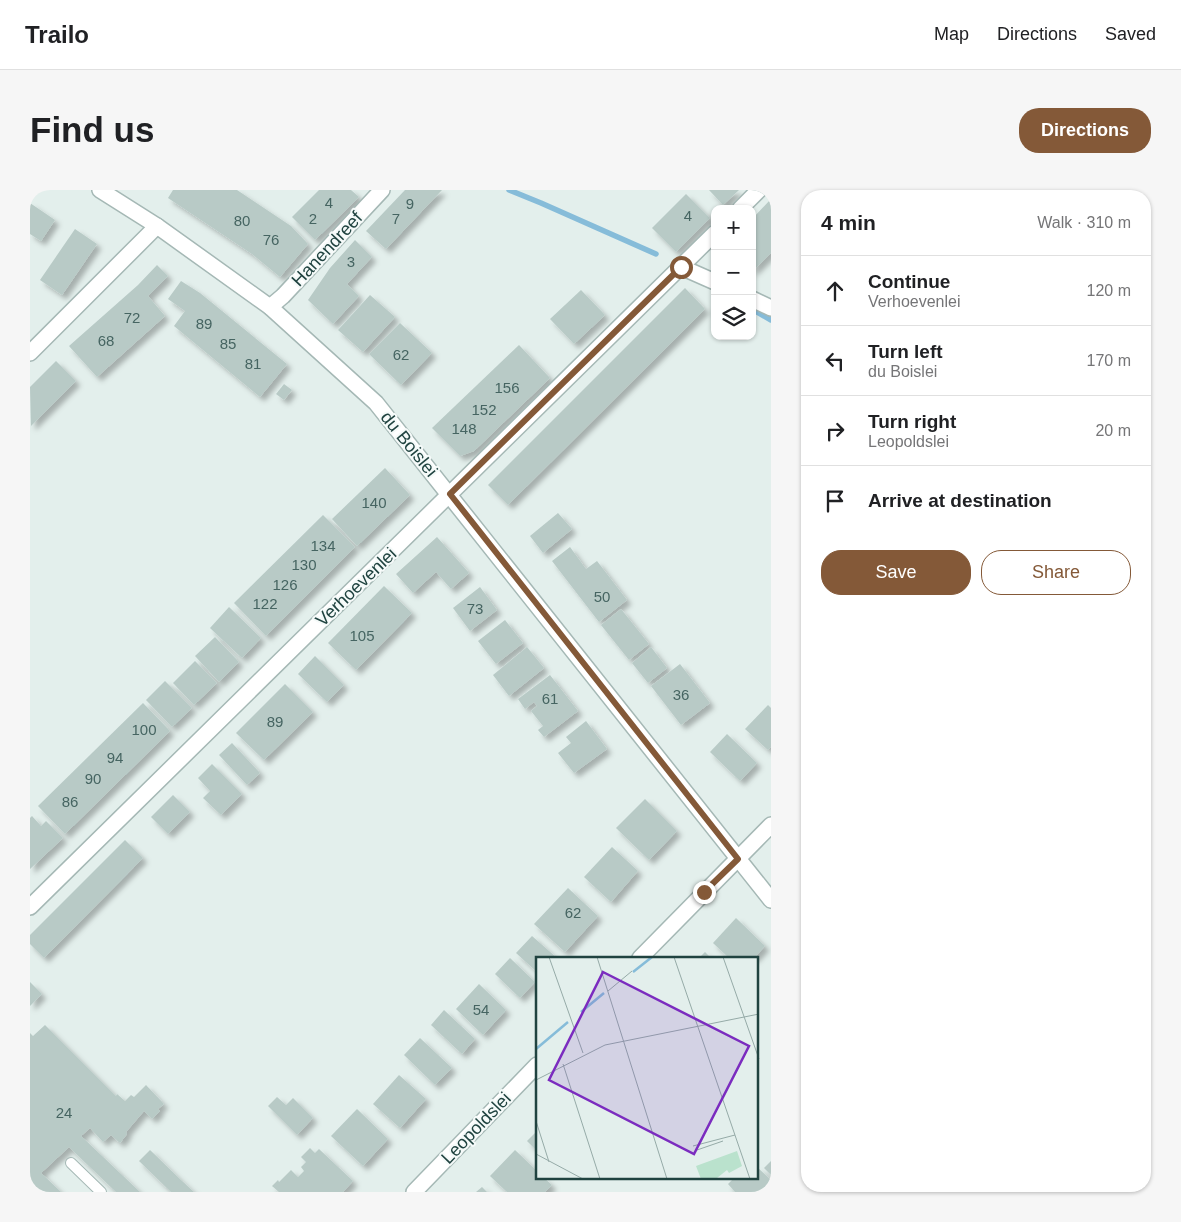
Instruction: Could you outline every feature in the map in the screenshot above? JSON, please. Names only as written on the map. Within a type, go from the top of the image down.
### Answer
[{"type":"street","name":"du Boislei","points":[[100,190],[157,226],[270,307],[376,403],[771,900]]},
{"type":"street","name":"Hanendreef","points":[[270,307],[283,296],[382,190]]},
{"type":"street","points":[[744,205],[759,190]]},
{"type":"street","points":[[30,353],[157,226]]},
{"type":"street","name":"Verhoevenlei","points":[[30,906],[711,237]]},
{"type":"street","points":[[681,267],[711,280]]},
{"type":"street","points":[[756,301],[771,308]]},
{"type":"street","points":[[641,957],[771,825]]},
{"type":"street","name":"Leopoldslei","points":[[414,1192],[536,1066]]},
{"type":"lane","points":[[71,1163],[101,1192]]},
{"type":"building","points":[[173,190],[237,190],[291,226],[308,244],[280,277],[252,254],[168,198]]},
{"type":"building","points":[[319,190],[351,190],[359,197],[315,240],[292,217]]},
{"type":"building","points":[[405,190],[442,190],[386,249],[366,231]]},
{"type":"building","points":[[709,190],[739,190],[723,205]]},
{"type":"building","points":[[686,194],[710,218],[676,252],[652,228]]},
{"type":"building","points":[[771,199],[771,253],[756,268],[756,250],[756,215]]},
{"type":"building","points":[[30,203],[55,220],[41,241],[30,234]]},
{"type":"building","points":[[75,229],[97,244],[62,295],[40,280]]},
{"type":"building","points":[[355,240],[372,257],[347,284],[359,296],[333,324],[308,300],[330,268]]},
{"type":"building","points":[[157,265],[168,276],[148,296],[165,316],[97,377],[69,346],[138,285]]},
{"type":"building","points":[[181,281],[200,293],[287,364],[260,397],[174,326],[185,311],[168,299]]},
{"type":"building","points":[[685,288],[705,309],[508,505],[488,485]]},
{"type":"building","points":[[581,290],[605,315],[574,344],[550,319]]},
{"type":"building","points":[[370,295],[395,317],[363,352],[338,330]]},
{"type":"building","points":[[400,323],[432,353],[401,385],[369,354]]},
{"type":"building","points":[[519,345],[550,378],[474,451],[460,456],[432,428]]},
{"type":"building","points":[[56,361],[76,381],[31,426],[30,387]]},
{"type":"building","points":[[284,384],[292,390],[284,400],[276,394]]},
{"type":"building","points":[[385,468],[410,495],[357,546],[332,519]]},
{"type":"building","points":[[558,513],[572,529],[543,553],[530,536]]},
{"type":"building","points":[[323,515],[355,547],[266,636],[234,603]]},
{"type":"building","points":[[437,537],[469,573],[451,589],[436,572],[413,593],[396,574]]},
{"type":"building","points":[[570,547],[586,569],[597,561],[627,600],[599,622],[552,561]]},
{"type":"building","points":[[384,586],[412,613],[356,670],[328,643]]},
{"type":"building","points":[[480,587],[497,610],[470,631],[453,608]]},
{"type":"building","points":[[229,607],[261,638],[242,658],[210,628]]},
{"type":"building","points":[[621,609],[649,644],[629,660],[601,625]]},
{"type":"building","points":[[505,620],[523,643],[496,664],[478,641]]},
{"type":"building","points":[[215,637],[239,662],[219,682],[195,656]]},
{"type":"building","points":[[527,647],[544,668],[509,696],[493,675]]},
{"type":"building","points":[[651,647],[667,668],[648,683],[632,663]]},
{"type":"building","points":[[315,656],[344,685],[327,702],[298,674]]},
{"type":"building","points":[[195,661],[217,683],[194,705],[173,683]]},
{"type":"building","points":[[680,664],[710,703],[681,725],[651,686]]},
{"type":"building","points":[[550,675],[578,711],[544,737],[538,730],[543,726],[531,711],[537,706],[534,702],[525,709],[518,699]]},
{"type":"building","points":[[165,681],[192,708],[172,727],[146,700]]},
{"type":"building","points":[[285,684],[313,712],[264,760],[236,733]]},
{"type":"building","points":[[143,703],[170,731],[65,834],[38,806]]},
{"type":"building","points":[[768,705],[771,708],[771,747],[768,750],[745,729]]},
{"type":"building","points":[[586,721],[607,749],[574,773],[558,753],[571,743],[566,737]]},
{"type":"building","points":[[727,734],[757,763],[740,781],[710,752]]},
{"type":"building","points":[[232,743],[260,773],[247,785],[219,755]]},
{"type":"building","points":[[212,764],[242,794],[221,815],[203,798],[210,791],[198,778]]},
{"type":"building","points":[[173,795],[190,812],[168,834],[151,817]]},
{"type":"building","points":[[645,799],[677,831],[649,860],[616,828]]},
{"type":"building","points":[[32,816],[41,826],[46,821],[63,838],[30,869],[30,818]]},
{"type":"building","points":[[125,840],[143,858],[44,958],[30,944],[30,935]]},
{"type":"building","points":[[612,847],[638,871],[611,902],[584,877]]},
{"type":"building","points":[[568,888],[598,916],[565,952],[534,924]]},
{"type":"building","points":[[736,918],[765,946],[755,957],[728,957],[713,943]]},
{"type":"building","points":[[532,936],[556,957],[536,957],[536,971],[516,953]]},
{"type":"building","points":[[705,952],[710,957],[700,957]]},
{"type":"building","points":[[510,958],[535,982],[520,998],[495,974]]},
{"type":"building","points":[[30,982],[42,994],[30,1006]]},
{"type":"building","points":[[479,984],[506,1010],[483,1035],[456,1009]]},
{"type":"building","points":[[444,1010],[475,1039],[462,1054],[431,1025]]},
{"type":"building","points":[[45,1025],[116,1096],[117,1094],[125,1101],[131,1095],[134,1097],[146,1085],[164,1104],[158,1109],[160,1111],[152,1119],[144,1111],[126,1132],[127,1134],[120,1143],[111,1135],[103,1142],[90,1128],[81,1136],[140,1192],[116,1192],[69,1147],[41,1173],[61,1192],[30,1192],[30,1033],[33,1036]]},
{"type":"building","points":[[420,1038],[452,1068],[435,1085],[404,1055]]},
{"type":"building","points":[[399,1075],[426,1099],[400,1128],[373,1104]]},
{"type":"building","points":[[277,1097],[286,1105],[293,1098],[313,1118],[297,1135],[268,1106]]},
{"type":"building","points":[[357,1109],[388,1139],[363,1166],[331,1136]]},
{"type":"building","points":[[536,1132],[536,1150],[527,1141]]},
{"type":"building","points":[[310,1148],[315,1153],[319,1149],[353,1181],[343,1192],[279,1192],[272,1186],[291,1170],[298,1177],[304,1171],[301,1167],[306,1162],[301,1157]]},
{"type":"building","points":[[150,1150],[194,1192],[171,1192],[139,1161]]},
{"type":"building","points":[[515,1150],[536,1170],[536,1180],[546,1180],[552,1185],[545,1192],[507,1192],[490,1176]]},
{"type":"building","points":[[771,1161],[771,1175],[764,1168]]},
{"type":"building","points":[[758,1168],[771,1180],[771,1192],[735,1192],[728,1184],[732,1180],[758,1180]]},
{"type":"building","points":[[482,1187],[487,1192],[476,1192]]},
{"type":"waterway","points":[[509,190],[656,254]]},
{"type":"waterway","points":[[756,311],[771,320]]},
{"type":"route","points":[[681,267],[450,494],[464,515],[738,859],[704,892]]}]
